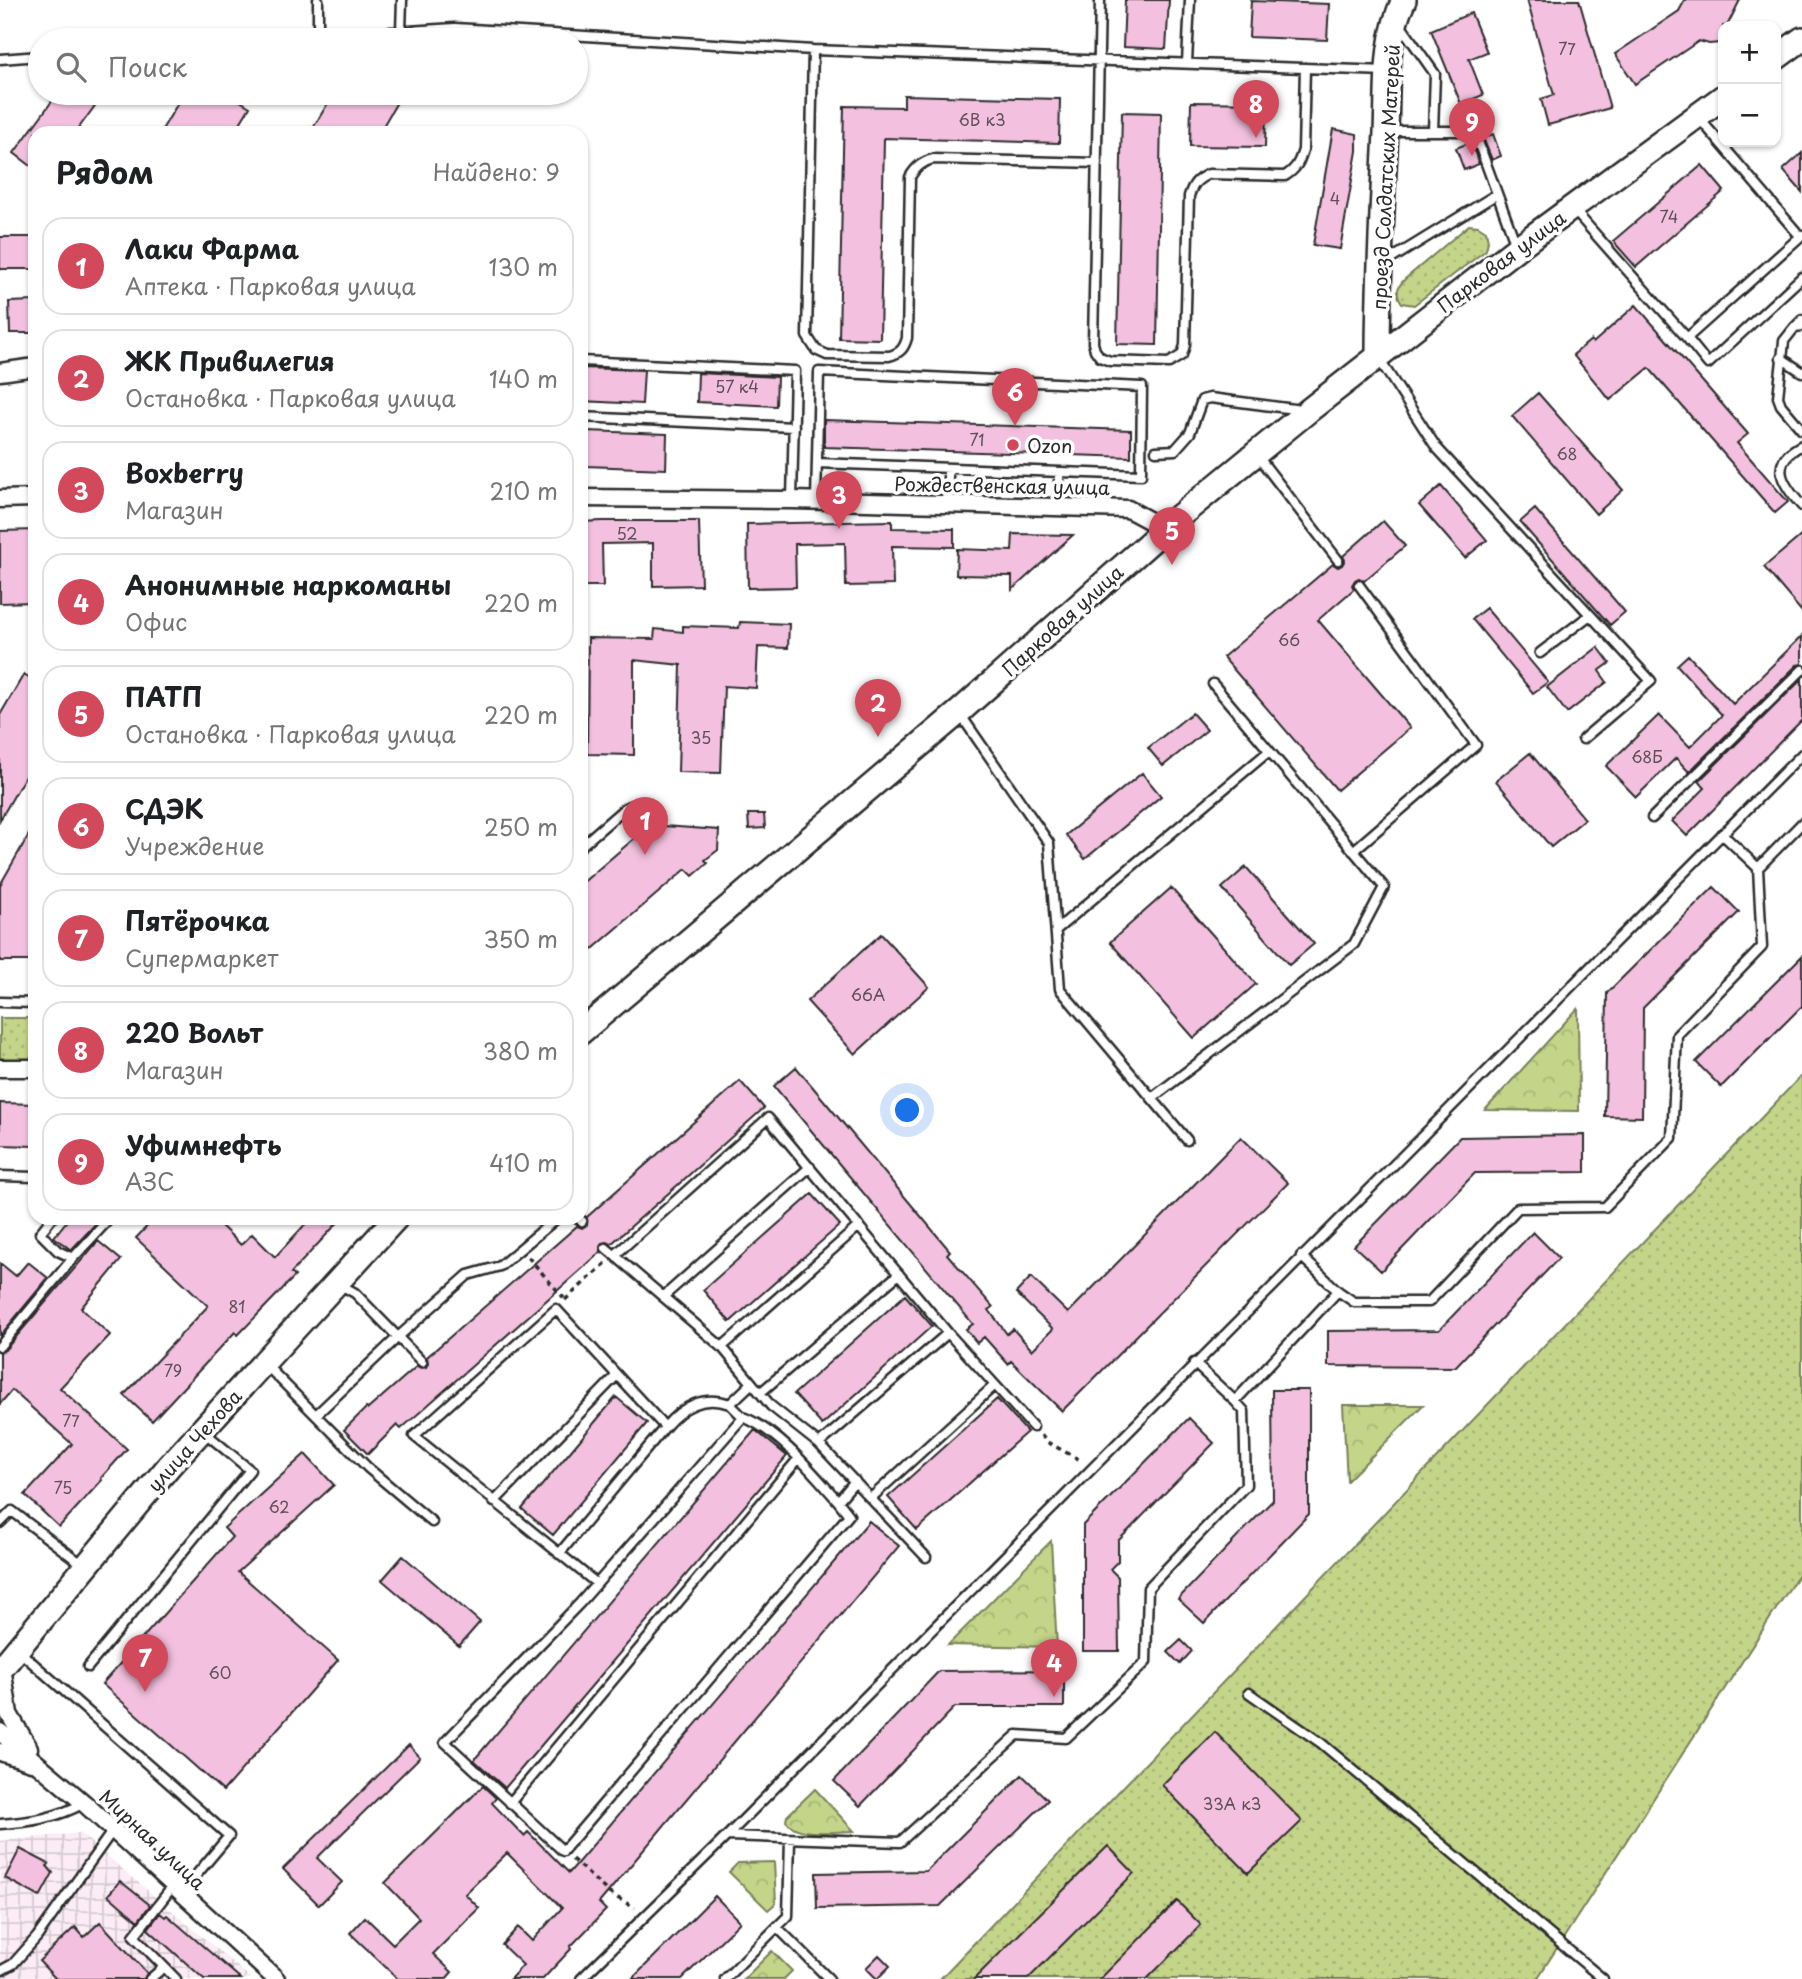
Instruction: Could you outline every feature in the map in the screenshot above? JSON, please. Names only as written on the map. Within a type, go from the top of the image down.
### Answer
[{"type":"main road","name":"проезд Солдатских Матерей","points":[[1378,357],[1379,267],[1388,71],[1400,9]]},
{"type":"main road","points":[[1781,54],[1802,39]]},
{"type":"main road","name":"Парковая улица","points":[[588,1026],[959,712],[1165,529],[1308,411],[1517,248],[1718,101]]},
{"type":"main road","name":"улица Чехова","points":[[6,1662],[202,1430],[390,1225]]},
{"type":"street","points":[[0,372],[28,368]]},
{"type":"street","points":[[0,499],[28,498]]},
{"type":"street","name":"Рождественская улица","points":[[588,498],[792,500],[1128,509],[1165,529]]},
{"type":"street","points":[[0,1068],[28,1068]]},
{"type":"street","points":[[6,1662],[9,1714],[40,1765]]},
{"type":"street","name":"Мирная улица","points":[[0,1731],[84,1803],[276,1979]]},
{"type":"street","points":[[0,1752],[40,1765]]},
{"type":"lane","points":[[318,0],[318,28]]},
{"type":"lane","points":[[401,28],[402,0]]},
{"type":"lane","points":[[1100,0],[1095,351],[1100,357],[1110,361],[1169,363],[1182,355],[1185,345],[1189,196],[1192,185],[1209,174],[1285,176],[1294,170],[1300,163],[1303,150],[1305,68]]},
{"type":"lane","points":[[1188,63],[1190,0]]},
{"type":"lane","points":[[1400,9],[1435,74],[1433,131]]},
{"type":"lane","points":[[588,36],[813,50],[1388,71]]},
{"type":"lane","points":[[813,50],[807,336],[816,350],[827,355],[890,356],[904,347],[910,177],[915,168],[933,159],[1097,163]]},
{"type":"lane","points":[[0,59],[28,57]]},
{"type":"lane","points":[[1687,338],[1801,235],[1698,116]]},
{"type":"lane","points":[[1386,131],[1474,131],[1517,248]]},
{"type":"lane","points":[[1379,267],[1497,194]]},
{"type":"lane","points":[[1572,208],[1708,364],[1802,277]]},
{"type":"lane","points":[[1802,320],[1784,341],[1777,397],[1802,430]]},
{"type":"lane","points":[[1378,357],[1436,447],[1651,681],[1583,739]]},
{"type":"lane","points":[[1781,358],[1802,372]]},
{"type":"lane","points":[[588,361],[795,371],[792,500]]},
{"type":"lane","points":[[816,501],[819,372],[1142,387],[1141,475],[817,463]]},
{"type":"lane","points":[[1156,451],[1175,450],[1190,433],[1202,400],[1210,398],[1308,411]]},
{"type":"lane","points":[[588,417],[794,427]]},
{"type":"lane","points":[[1802,445],[1795,449],[1783,464],[1780,477],[1787,490],[1802,506]]},
{"type":"lane","points":[[1256,454],[1338,560]]},
{"type":"lane","points":[[948,468],[948,505]]},
{"type":"lane","points":[[1059,472],[1059,507]]},
{"type":"lane","points":[[1353,851],[1476,745],[1359,585]]},
{"type":"lane","points":[[1540,653],[1590,615]]},
{"type":"lane","points":[[1652,818],[1802,670]]},
{"type":"lane","points":[[1152,1098],[1354,944],[1384,887],[1213,684]]},
{"type":"lane","points":[[959,712],[1049,843],[1060,989],[1187,1140]]},
{"type":"lane","points":[[1056,929],[1269,752]]},
{"type":"lane","points":[[581,1979],[727,1836],[1802,754]]},
{"type":"lane","points":[[588,840],[625,808],[643,805]]},
{"type":"lane","points":[[1758,868],[1802,823]]},
{"type":"lane","points":[[1301,1256],[1338,1291],[1354,1302],[1429,1302],[1518,1208],[1605,1207],[1672,1138],[1677,1035],[1762,947],[1758,868],[1722,835]]},
{"type":"lane","points":[[0,1002],[28,1003]]},
{"type":"lane","points":[[615,1255],[768,1118],[948,1333],[1033,1427]]},
{"type":"lane","points":[[663,1297],[810,1167]]},
{"type":"lane","points":[[0,1176],[28,1177]]},
{"type":"lane","points":[[46,1225],[40,1233],[58,1251],[73,1258]]},
{"type":"lane","points":[[0,1346],[104,1225]]},
{"type":"lane","points":[[316,1415],[468,1275],[500,1266],[549,1225]]},
{"type":"lane","points":[[722,1347],[859,1226]]},
{"type":"lane","points":[[606,1248],[722,1347],[771,1406],[819,1444],[926,1556]]},
{"type":"lane","points":[[760,1393],[899,1274]]},
{"type":"lane","points":[[337,1282],[355,1293],[422,1362]]},
{"type":"lane","points":[[1235,1401],[1338,1291]]},
{"type":"lane","points":[[596,1583],[414,1436],[556,1309],[665,1427]]},
{"type":"lane","points":[[819,1444],[948,1333]]},
{"type":"lane","points":[[264,1363],[368,1468],[432,1522]]},
{"type":"lane","points":[[727,1836],[900,1843],[1017,1735],[1066,1738],[1146,1662],[1149,1588],[1245,1485],[1244,1411],[1194,1363]]},
{"type":"lane","points":[[494,1502],[617,1375]]},
{"type":"lane","points":[[730,1404],[752,1383]]},
{"type":"lane","points":[[871,1498],[995,1385]]},
{"type":"lane","points":[[447,1388],[455,1397]]},
{"type":"lane","points":[[559,1554],[684,1408],[716,1399],[730,1404],[743,1418],[757,1423],[799,1458],[849,1515],[563,1851],[445,1742],[538,1647],[743,1418]]},
{"type":"lane","points":[[88,1667],[250,1470],[202,1430]]},
{"type":"lane","points":[[510,1803],[799,1458]]},
{"type":"lane","points":[[838,1501],[855,1481]]},
{"type":"lane","points":[[0,1523],[12,1511],[85,1567]]},
{"type":"lane","points":[[6,1662],[229,1836],[134,1937],[176,1979]]},
{"type":"lane","points":[[1249,1693],[1321,1743],[1603,1979]]},
{"type":"lane","points":[[0,1824],[52,1818],[68,1813],[84,1803]]},
{"type":"lane","points":[[0,1971],[13,1964],[37,1937],[113,1830]]},
{"type":"lane","points":[[725,1979],[789,1916],[790,1839]]},
{"type":"lane","points":[[777,1927],[829,1979]]},
{"type":"lane","points":[[150,1979],[164,1966]]},
{"type":"path","points":[[522,1250],[566,1300]]},
{"type":"path","points":[[556,1309],[615,1255]]},
{"type":"path","points":[[1033,1427],[1047,1442],[1080,1460]]},
{"type":"path","points":[[563,1851],[609,1893],[631,1905]]},
{"type":"shaded area","points":[[80,1833],[252,1979],[0,1979],[0,1841]]},
{"type":"green space","points":[[1469,225],[1486,231],[1486,250],[1414,305],[1402,303],[1398,293],[1402,282]]},
{"type":"green space","points":[[1578,1008],[1579,1111],[1485,1110]]},
{"type":"green space","points":[[0,1018],[28,1018],[28,1059],[0,1059]]},
{"type":"green space","points":[[1802,1075],[1802,1569],[1537,1979],[940,1979]]},
{"type":"green space","points":[[1343,1405],[1423,1405],[1347,1481]]},
{"type":"green space","points":[[1051,1541],[1057,1647],[948,1645]]},
{"type":"green space","points":[[815,1789],[854,1831],[808,1832],[799,1830],[786,1821],[787,1816]]},
{"type":"green space","points":[[774,1862],[776,1903],[768,1910],[729,1872],[738,1863]]},
{"type":"green space","points":[[772,1951],[792,1971],[784,1979],[744,1979]]},
{"type":"building","points":[[1125,0],[1169,0],[1166,49],[1123,47]]},
{"type":"building","points":[[1527,0],[1579,0],[1610,108],[1548,125],[1541,99],[1554,95]]},
{"type":"building","points":[[1685,0],[1740,0],[1730,21],[1718,21],[1718,43],[1699,41],[1635,84],[1615,54],[1679,11]]},
{"type":"building","points":[[1251,1],[1329,4],[1327,40],[1249,37]]},
{"type":"building","points":[[1471,13],[1487,52],[1469,59],[1483,95],[1461,104],[1431,30]]},
{"type":"building","points":[[904,95],[1060,99],[1059,143],[884,138],[880,339],[839,338],[844,106],[904,107]]},
{"type":"building","points":[[1191,102],[1266,103],[1265,147],[1190,146]]},
{"type":"building","points":[[49,105],[96,105],[80,126],[34,126]]},
{"type":"building","points":[[177,105],[250,107],[238,126],[164,126]]},
{"type":"building","points":[[327,105],[395,105],[383,126],[314,126]]},
{"type":"building","points":[[1122,112],[1161,113],[1157,345],[1117,344]]},
{"type":"building","points":[[1333,129],[1357,134],[1357,151],[1340,249],[1313,245]]},
{"type":"building","points":[[28,134],[28,164],[14,153]]},
{"type":"building","points":[[1493,134],[1501,156],[1492,160],[1483,138]]},
{"type":"building","points":[[1471,142],[1479,164],[1464,170],[1456,148]]},
{"type":"building","points":[[1802,153],[1802,192],[1783,170]]},
{"type":"building","points":[[1702,165],[1724,191],[1636,267],[1613,241]]},
{"type":"building","points":[[0,237],[28,237],[28,269],[0,269]]},
{"type":"building","points":[[28,301],[28,333],[10,333],[9,302]]},
{"type":"building","points":[[1636,305],[1748,434],[1737,443],[1788,502],[1775,513],[1649,368],[1610,400],[1573,355],[1591,340],[1593,343]]},
{"type":"building","points":[[588,368],[644,370],[642,404],[588,401]]},
{"type":"building","points":[[698,373],[777,377],[776,406],[697,402]]},
{"type":"building","points":[[1538,393],[1623,490],[1596,514],[1512,416]]},
{"type":"building","points":[[824,420],[1131,430],[1131,457],[824,447]]},
{"type":"building","points":[[588,431],[667,434],[666,469],[588,466]]},
{"type":"building","points":[[1441,486],[1487,540],[1465,558],[1419,505]]},
{"type":"building","points":[[1535,509],[1625,612],[1610,625],[1520,522]]},
{"type":"building","points":[[699,521],[701,585],[653,586],[653,543],[602,544],[603,586],[588,586],[588,522]]},
{"type":"building","points":[[892,521],[892,528],[954,529],[954,547],[892,546],[893,585],[846,586],[845,543],[795,544],[796,587],[748,588],[747,524]]},
{"type":"building","points":[[1383,521],[1405,546],[1364,581],[1359,578],[1355,580],[1352,585],[1354,589],[1318,620],[1410,728],[1337,790],[1223,657],[1333,564],[1338,567],[1342,565],[1345,560],[1343,556]]},
{"type":"building","points":[[28,530],[28,602],[0,603],[0,531]]},
{"type":"building","points":[[1013,534],[1073,535],[1012,590],[1012,576],[956,575],[957,549],[1012,551]]},
{"type":"building","points":[[1802,535],[1802,612],[1764,567]]},
{"type":"building","points":[[1486,608],[1548,682],[1533,693],[1472,619]]},
{"type":"building","points":[[740,622],[789,624],[788,648],[758,647],[756,688],[724,686],[721,773],[678,772],[681,665],[634,660],[634,755],[588,754],[588,638],[654,639],[655,629],[683,632],[683,626],[739,628]]},
{"type":"building","points":[[1802,636],[1802,664],[1797,665],[1689,772],[1676,758],[1636,797],[1606,766],[1659,715],[1690,747],[1722,715],[1677,665],[1688,655],[1733,704]]},
{"type":"building","points":[[1598,647],[1610,663],[1599,671],[1607,682],[1567,713],[1547,687]]},
{"type":"building","points":[[24,674],[28,677],[28,771],[0,820],[0,715]]},
{"type":"building","points":[[1802,679],[1802,720],[1687,836],[1672,821],[1705,788],[1699,781]]},
{"type":"building","points":[[1192,713],[1207,730],[1163,766],[1148,748]]},
{"type":"building","points":[[1530,753],[1585,819],[1551,847],[1496,781]]},
{"type":"building","points":[[1142,773],[1161,796],[1085,859],[1066,835]]},
{"type":"building","points":[[748,814],[764,814],[765,828],[749,829]]},
{"type":"building","points":[[650,825],[719,830],[718,850],[705,860],[708,863],[693,876],[686,869],[588,953],[588,878]]},
{"type":"building","points":[[28,836],[28,961],[0,961],[0,885]]},
{"type":"building","points":[[1246,867],[1314,944],[1289,965],[1222,888]]},
{"type":"building","points":[[1714,887],[1739,912],[1643,1008],[1642,1117],[1605,1116],[1607,993]]},
{"type":"building","points":[[1171,888],[1256,984],[1194,1038],[1110,942]]},
{"type":"building","points":[[881,934],[929,987],[855,1054],[807,1001]]},
{"type":"building","points":[[1802,956],[1802,1006],[1721,1087],[1696,1062]]},
{"type":"building","points":[[796,1067],[950,1251],[947,1254],[993,1307],[989,1310],[1007,1334],[1013,1329],[1032,1350],[1053,1329],[1016,1293],[1031,1277],[1068,1313],[1241,1137],[1288,1183],[1062,1411],[1011,1361],[1008,1364],[984,1337],[977,1343],[966,1329],[973,1324],[774,1086]]},
{"type":"building","points":[[740,1081],[764,1108],[611,1244],[602,1243],[601,1252],[401,1429],[397,1425],[368,1454],[344,1430],[417,1366],[426,1367],[427,1357],[577,1226],[582,1228],[588,1225],[588,1216]]},
{"type":"building","points":[[0,1103],[28,1104],[28,1146],[0,1145]]},
{"type":"building","points":[[1585,1135],[1585,1172],[1475,1173],[1381,1271],[1354,1246],[1460,1137]]},
{"type":"building","points":[[812,1194],[840,1225],[730,1322],[703,1290]]},
{"type":"building","points":[[63,1225],[94,1225],[71,1250],[54,1237]]},
{"type":"building","points":[[148,1225],[220,1225],[241,1245],[252,1234],[275,1257],[305,1225],[336,1225],[291,1273],[295,1276],[238,1335],[235,1332],[152,1421],[124,1395],[208,1306],[136,1238]]},
{"type":"building","points":[[1533,1232],[1559,1258],[1455,1367],[1328,1366],[1328,1331],[1439,1330]]},
{"type":"building","points":[[98,1241],[121,1260],[81,1308],[110,1335],[60,1388],[127,1449],[59,1527],[25,1495],[72,1444],[12,1390],[0,1404],[0,1352],[5,1350]]},
{"type":"building","points":[[28,1262],[48,1278],[0,1336],[0,1263],[16,1276]]},
{"type":"building","points":[[905,1295],[932,1326],[822,1425],[794,1394]]},
{"type":"building","points":[[1272,1390],[1309,1390],[1309,1514],[1204,1623],[1178,1599],[1273,1500]]},
{"type":"building","points":[[616,1397],[647,1423],[553,1535],[522,1509]]},
{"type":"building","points":[[997,1399],[1027,1432],[917,1530],[888,1497]]},
{"type":"building","points":[[1189,1418],[1214,1443],[1118,1541],[1118,1561],[1110,1569],[1118,1577],[1119,1651],[1083,1651],[1083,1525]]},
{"type":"building","points":[[755,1430],[787,1456],[505,1788],[474,1760]]},
{"type":"building","points":[[305,1454],[334,1485],[238,1572],[338,1660],[223,1791],[102,1684],[232,1537],[224,1528]]},
{"type":"building","points":[[869,1521],[899,1546],[599,1903],[606,1910],[543,1979],[510,1979],[523,1965],[502,1945],[518,1927],[532,1941],[562,1908],[507,1853],[465,1894],[479,1908],[433,1954],[452,1972],[446,1979],[398,1979],[350,1933],[365,1917],[393,1944],[419,1918],[385,1883],[483,1786],[496,1798],[492,1803],[524,1836],[528,1832],[569,1873]]},
{"type":"building","points":[[403,1556],[480,1622],[459,1646],[382,1580]]},
{"type":"building","points":[[1181,1640],[1192,1651],[1180,1664],[1168,1652]]},
{"type":"building","points":[[1064,1670],[1064,1707],[955,1707],[860,1806],[834,1781],[939,1671]]},
{"type":"building","points":[[1215,1732],[1302,1821],[1248,1873],[1162,1785]]},
{"type":"building","points":[[409,1745],[420,1757],[317,1858],[342,1882],[319,1905],[283,1869]]},
{"type":"building","points":[[1022,1775],[1048,1800],[940,1906],[817,1908],[816,1873],[926,1871]]},
{"type":"building","points":[[1108,1846],[1134,1873],[1028,1979],[974,1979]]},
{"type":"building","points":[[20,1849],[49,1864],[47,1866],[53,1873],[40,1897],[5,1878]]},
{"type":"building","points":[[120,1881],[150,1905],[138,1921],[108,1895]]},
{"type":"building","points":[[715,1896],[740,1922],[682,1979],[632,1979]]},
{"type":"building","points":[[1177,1901],[1201,1925],[1147,1979],[1100,1979]]},
{"type":"building","points":[[160,1913],[165,1917],[167,1915],[241,1979],[204,1979],[148,1929]]},
{"type":"building","points":[[100,1922],[147,1973],[144,1979],[56,1979],[39,1961],[75,1927],[84,1937]]},
{"type":"building","points":[[879,1955],[890,1966],[877,1979],[866,1968]]},
{"type":"place","name":"220 Вольт","points":[[1256,138]]},
{"type":"place","name":"Уфимнефть","points":[[1472,156]]},
{"type":"place","name":"СДЭК","points":[[1015,426]]},
{"type":"place","name":"Ozon","points":[[1013,445]]},
{"type":"place","name":"Boxberry","points":[[839,529]]},
{"type":"place","name":"ПАТП","points":[[1172,565]]},
{"type":"place","name":"ЖК Привилегия","points":[[878,737]]},
{"type":"place","name":"Лаки Фарма","points":[[645,855]]},
{"type":"place","name":"Пятёрочка","points":[[145,1692]]},
{"type":"place","name":"Анонимные наркоманы","points":[[1054,1697]]}]
